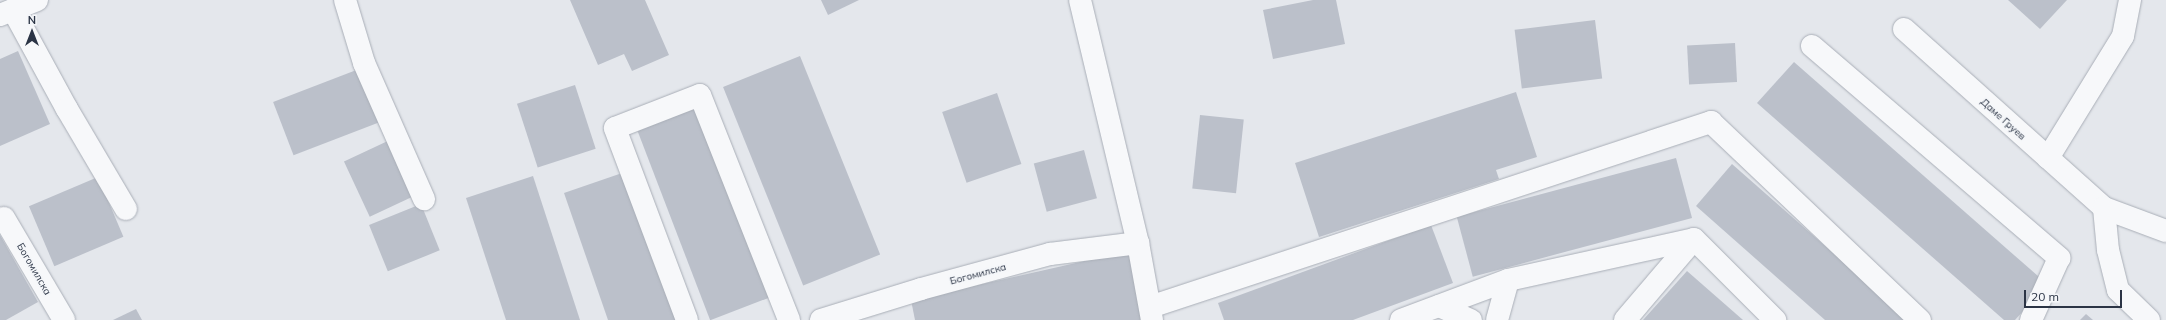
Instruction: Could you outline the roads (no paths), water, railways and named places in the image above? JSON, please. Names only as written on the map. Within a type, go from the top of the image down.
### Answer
[{"type":"street","points":[[37,0],[6,12],[126,209]]},
{"type":"street","points":[[345,0],[364,63],[424,199]]},
{"type":"street","points":[[1080,0],[1138,243],[1151,313],[1711,122],[1920,320]]},
{"type":"street","points":[[2048,158],[2123,36],[2130,0]]},
{"type":"street","name":"Даме Груев","points":[[1904,29],[2104,208],[2166,232]]},
{"type":"street","points":[[1812,46],[2059,258],[2031,320]]},
{"type":"street","points":[[687,320],[616,128],[700,96],[789,320]]},
{"type":"street","points":[[2104,208],[2108,250],[2118,290],[2149,320]]},
{"type":"street","name":"Богомилска","points":[[4,218],[64,320]]},
{"type":"street","points":[[1401,320],[1508,280],[1694,239]]},
{"type":"street","points":[[1625,320],[1694,239]]},
{"type":"street","points":[[1694,239],[1775,320]]},
{"type":"street","name":"Богомилска","points":[[821,320],[922,289],[1050,254],[1138,243]]},
{"type":"street","points":[[1497,320],[1508,280]]},
{"type":"street","points":[[1439,306],[1471,320]]}]
